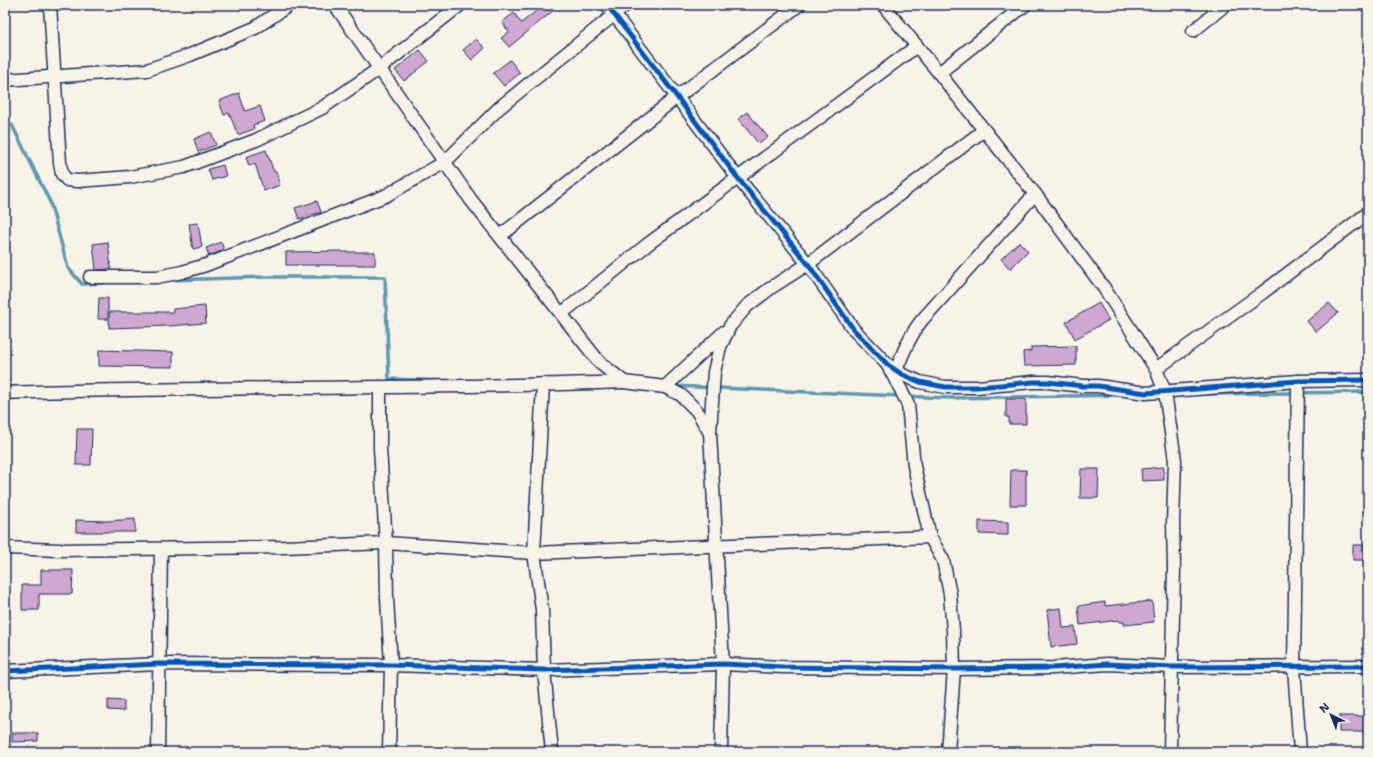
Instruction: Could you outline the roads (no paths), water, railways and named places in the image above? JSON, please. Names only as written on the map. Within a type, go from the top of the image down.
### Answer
[{"type":"street","points":[[50,5],[60,163],[62,174],[67,180],[78,181],[130,177],[184,167],[256,140],[322,108],[380,68],[460,5]]},
{"type":"street","points":[[5,80],[147,70],[190,55],[255,28],[289,5]]},
{"type":"street","points":[[335,5],[471,200],[600,363],[624,382]]},
{"type":"street","points":[[90,277],[156,277],[182,272],[206,265],[384,196],[445,162],[499,108],[610,10],[626,5]]},
{"type":"street","points":[[500,236],[799,5]]},
{"type":"street","points":[[884,5],[1035,194],[1104,288],[1156,369],[1165,392],[1175,460],[1170,752]]},
{"type":"street","points":[[939,73],[1025,5]]},
{"type":"street","points":[[1193,31],[1225,5]]},
{"type":"street","points":[[610,10],[678,97],[736,177],[808,264],[854,330],[892,368],[920,382],[945,387],[977,387],[1048,382],[1098,386],[1146,393],[1298,380],[1368,380]]},
{"type":"street","points":[[561,314],[648,244],[736,177],[917,46]]},
{"type":"street","points":[[666,388],[730,326],[747,306],[808,264],[984,130]]},
{"type":"street","points":[[892,368],[913,332],[922,320],[1035,194]]},
{"type":"street","points":[[1156,369],[1262,293],[1368,213]]},
{"type":"street","points":[[721,752],[723,664],[710,433],[714,372],[720,347],[730,326]]},
{"type":"street","points":[[892,368],[908,405],[914,466],[930,537],[943,560],[950,594],[954,669],[948,752]]},
{"type":"street","points":[[1298,380],[1294,667],[1300,752]]},
{"type":"street","points":[[5,393],[624,382],[666,388],[681,395],[698,411],[710,433]]},
{"type":"street","points":[[543,384],[534,553],[542,610],[544,670],[552,752]]},
{"type":"street","points":[[380,387],[380,448],[391,665],[389,752]]},
{"type":"street","points":[[5,548],[59,550],[161,549],[284,547],[386,543],[534,553],[930,537]]},
{"type":"street","points":[[158,752],[161,549]]},
{"type":"street","points":[[5,671],[159,664],[391,665],[544,670],[723,664],[782,667],[954,669],[1053,668],[1107,664],[1172,667],[1368,666]]},
{"type":"waterway","points":[[12,125],[50,202],[68,268],[82,284],[104,283]]},
{"type":"waterway","points":[[168,280],[267,277],[385,277],[389,379],[450,381]]},
{"type":"waterway","points":[[672,386],[949,398],[1126,395]]},
{"type":"waterway","points":[[1204,394],[1368,392]]}]
